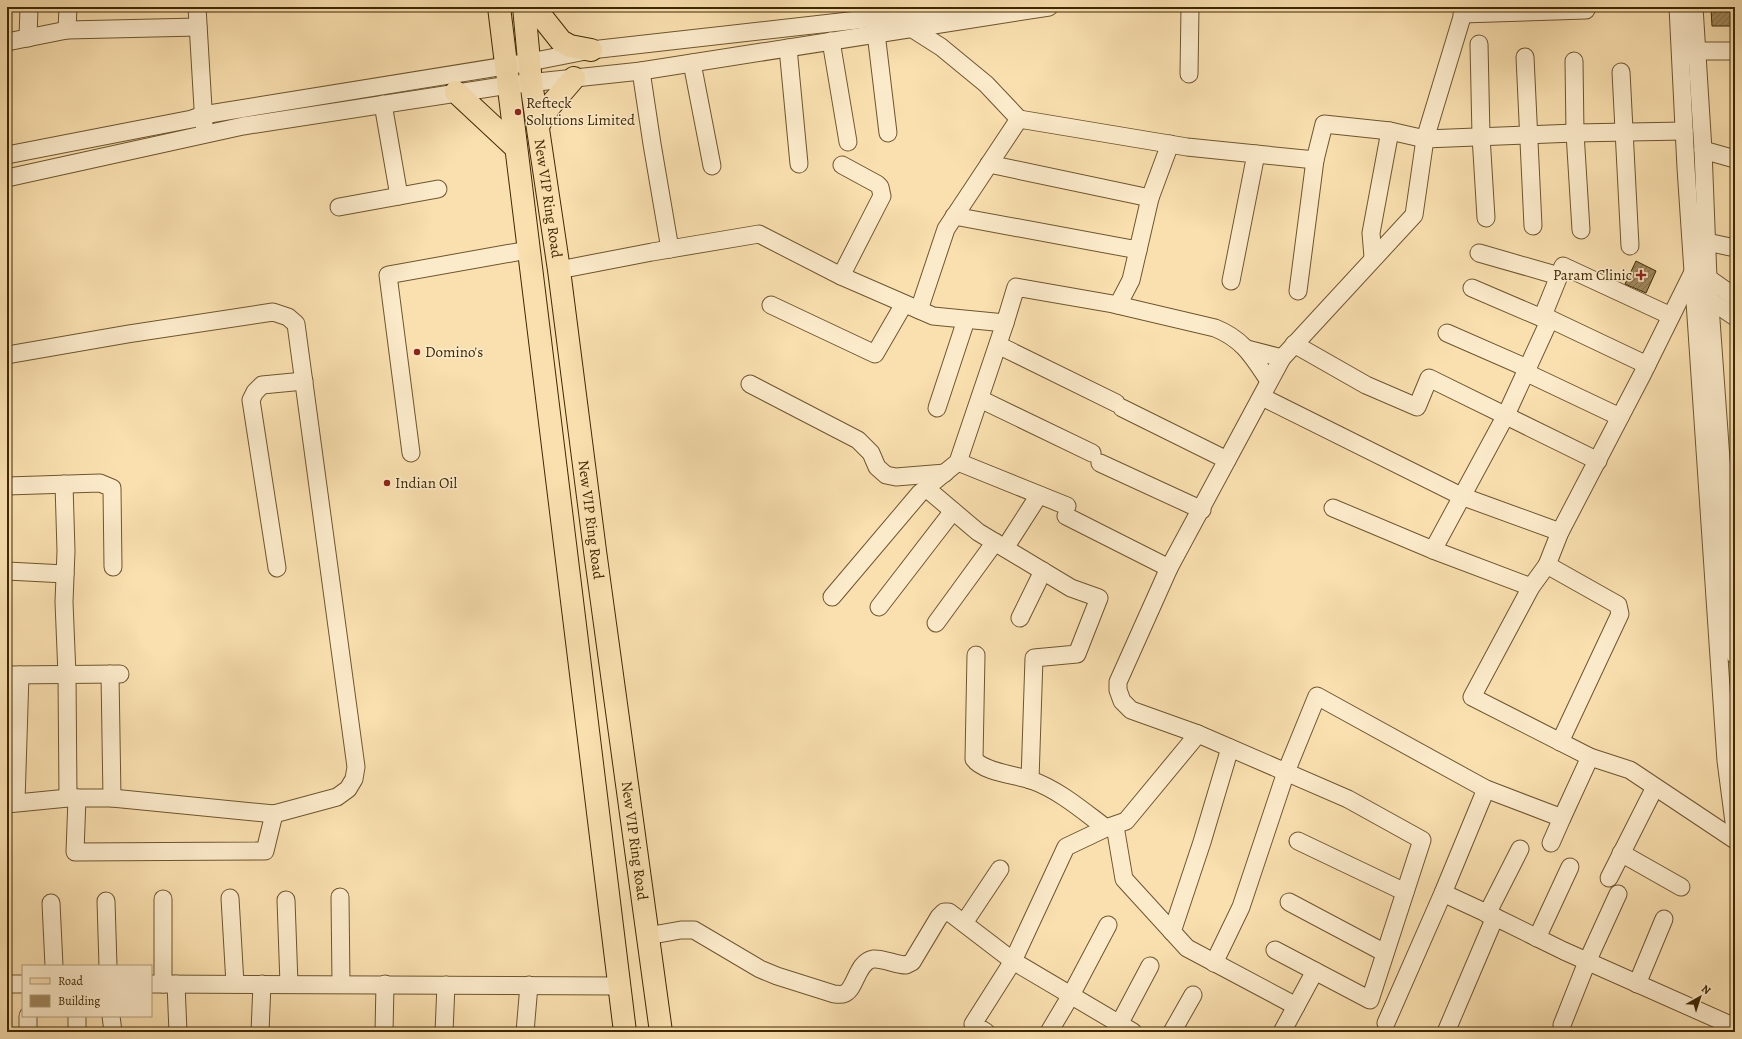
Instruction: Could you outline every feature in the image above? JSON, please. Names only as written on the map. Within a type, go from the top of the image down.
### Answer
[{"type":"main road","name":"New VIP Ring Road","points":[[499,7],[508,74],[515,147],[625,1032]]},
{"type":"main road","name":"New VIP Ring Road","points":[[524,7],[538,126],[559,270],[595,551],[661,1032]]},
{"type":"main road","points":[[534,7],[561,41],[570,46],[591,50]]},
{"type":"main road","points":[[538,126],[549,107],[574,78]]},
{"type":"main road","points":[[456,92],[515,147]]},
{"type":"main road","points":[[541,352],[569,347]]},
{"type":"main road","points":[[566,555],[595,551]]},
{"type":"street","points":[[28,38],[29,7]]},
{"type":"street","points":[[67,30],[68,7]]},
{"type":"street","points":[[197,7],[204,135]]},
{"type":"street","points":[[531,72],[591,50],[893,16],[958,7]]},
{"type":"street","points":[[7,155],[203,115],[508,74],[531,72],[574,78],[641,71],[1050,7]]},
{"type":"street","points":[[1189,74],[1190,7]]},
{"type":"street","points":[[1678,7],[1684,131],[1701,275],[1710,299],[1735,655]]},
{"type":"street","points":[[1694,7],[1703,150],[1706,242],[1701,275],[1695,291],[1726,761],[1735,830]]},
{"type":"street","points":[[1275,950],[1370,1000],[1422,840],[1348,799],[1198,734],[1131,710],[1122,701],[1118,690],[1118,682],[1169,568],[1202,510],[1227,460],[1262,397],[1269,380],[1282,358],[1414,214],[1425,139],[1464,11],[1586,10]]},
{"type":"street","points":[[893,16],[941,47],[980,79],[1019,119],[1170,144],[1315,160]]},
{"type":"street","points":[[7,42],[67,30],[198,27]]},
{"type":"street","points":[[876,34],[888,133]]},
{"type":"street","points":[[831,41],[848,142]]},
{"type":"street","points":[[1479,44],[1481,136],[1486,218]]},
{"type":"street","points":[[788,48],[799,164]]},
{"type":"street","points":[[1680,50],[1735,51]]},
{"type":"street","points":[[1525,57],[1533,226]]},
{"type":"street","points":[[1574,61],[1575,133],[1581,230]]},
{"type":"street","points":[[692,63],[712,166]]},
{"type":"street","points":[[641,71],[670,249]]},
{"type":"street","points":[[1621,72],[1630,246]]},
{"type":"street","points":[[7,178],[243,126],[456,92],[508,74]]},
{"type":"street","points":[[383,104],[399,196]]},
{"type":"street","points":[[771,305],[875,354],[911,307],[946,229],[1019,119]]},
{"type":"street","points":[[1298,291],[1315,160],[1324,124],[1390,131],[1425,139],[1575,133],[1684,131]]},
{"type":"street","points":[[1373,257],[1371,233],[1390,131]]},
{"type":"street","points":[[1118,305],[1131,280],[1150,198],[1170,144]]},
{"type":"street","points":[[1703,150],[1735,159]]},
{"type":"street","points":[[1231,281],[1256,154]]},
{"type":"street","points":[[989,164],[1150,198]]},
{"type":"street","points":[[841,276],[882,196],[880,187],[877,184],[842,165]]},
{"type":"street","points":[[340,207],[438,189]]},
{"type":"street","points":[[954,216],[1138,250]]},
{"type":"street","points":[[559,270],[759,234],[841,276],[933,316],[1005,323]]},
{"type":"street","points":[[1706,242],[1735,248]]},
{"type":"street","points":[[411,454],[388,275],[528,250]]},
{"type":"street","points":[[1479,253],[1559,276]]},
{"type":"street","points":[[1433,550],[1506,415],[1526,370],[1546,318],[1563,266],[1671,316]]},
{"type":"street","points":[[1701,275],[1735,297]]},
{"type":"street","points":[[1701,275],[1671,316],[1598,461],[1560,532],[1547,565],[1531,586],[1472,697],[1590,757],[1630,770],[1735,840]]},
{"type":"street","points":[[1131,280],[1138,311]]},
{"type":"street","points":[[832,598],[920,493],[952,468],[980,399],[1016,287],[1118,305],[1138,311],[1215,328],[1227,333],[1247,349],[1269,380]]},
{"type":"street","points":[[1472,288],[1546,318],[1647,365]]},
{"type":"street","points":[[1695,291],[1710,299],[1735,317]]},
{"type":"street","points":[[7,355],[128,334],[273,312],[288,317],[296,324],[356,767],[354,779],[348,789],[337,797],[274,814],[112,798],[72,798],[11,803],[13,675],[115,674],[112,798]]},
{"type":"street","points":[[937,408],[966,320]]},
{"type":"street","points":[[1447,333],[1526,370],[1620,417]]},
{"type":"street","points":[[998,344],[1227,460]]},
{"type":"street","points":[[1294,344],[1366,386],[1416,407],[1429,378],[1598,461]]},
{"type":"street","points":[[1247,349],[1282,358]]},
{"type":"street","points":[[277,568],[251,400],[255,392],[262,385],[304,380]]},
{"type":"street","points":[[750,384],[858,440],[871,453],[877,467],[886,475],[896,477],[952,468],[1039,495],[1169,568]]},
{"type":"street","points":[[1262,397],[1461,496],[1560,532]]},
{"type":"street","points":[[980,399],[1202,510]]},
{"type":"street","points":[[7,486],[100,483],[112,488],[114,567]]},
{"type":"street","points":[[64,484],[64,602],[75,852],[265,851],[274,814]]},
{"type":"street","points":[[926,488],[978,532],[1071,588],[1099,598],[1077,654],[1034,658],[1030,780]]},
{"type":"street","points":[[936,623],[1039,495]]},
{"type":"street","points":[[1333,508],[1433,550],[1531,586]]},
{"type":"street","points":[[879,607],[953,511]]},
{"type":"street","points":[[1547,565],[1618,605],[1620,614],[1560,742]]},
{"type":"street","points":[[7,571],[65,574]]},
{"type":"street","points":[[1020,618],[1043,571]]},
{"type":"street","points":[[976,654],[974,759],[977,763],[988,768],[1030,780],[1066,797],[1110,827],[1124,879],[1187,948],[1296,1006]]},
{"type":"street","points":[[1214,963],[1241,907],[1286,772],[1317,696],[1486,789],[1562,818]]},
{"type":"street","points":[[976,1029],[1013,961],[1066,847],[1126,821],[1198,734]]},
{"type":"street","points":[[1172,932],[1202,842],[1230,748]]},
{"type":"street","points":[[1551,843],[1590,757]]},
{"type":"street","points":[[1609,878],[1655,787]]},
{"type":"street","points":[[1386,1024],[1486,789]]},
{"type":"street","points":[[1298,841],[1404,892]]},
{"type":"street","points":[[1446,1032],[1491,915],[1520,849]]},
{"type":"street","points":[[1621,853],[1681,887]]},
{"type":"street","points":[[1537,938],[1570,868]]},
{"type":"street","points":[[964,923],[1000,869]]},
{"type":"street","points":[[1443,893],[1587,962],[1735,1028]]},
{"type":"street","points":[[1562,1025],[1587,962],[1618,894]]},
{"type":"street","points":[[340,897],[341,984]]},
{"type":"street","points":[[230,898],[235,984]]},
{"type":"street","points":[[163,899],[163,984],[178,1032]]},
{"type":"street","points":[[286,900],[289,984]]},
{"type":"street","points":[[106,901],[108,965]]},
{"type":"street","points":[[1289,902],[1385,953]]},
{"type":"street","points":[[51,903],[54,965]]},
{"type":"street","points":[[647,936],[681,930],[694,930],[771,974],[834,994],[844,994],[849,990],[867,961],[873,959],[906,965],[912,962],[938,917],[944,912],[949,912],[1013,961],[1071,995],[1122,1029],[1150,966]]},
{"type":"street","points":[[1637,984],[1664,919]]},
{"type":"street","points":[[1049,1032],[1071,995],[1108,925]]},
{"type":"street","points":[[1282,1032],[1315,971]]},
{"type":"street","points":[[7,984],[22,984]]},
{"type":"street","points":[[163,984],[619,986]]},
{"type":"street","points":[[260,1032],[262,984]]},
{"type":"street","points":[[384,1032],[385,984]]},
{"type":"street","points":[[444,1032],[446,985]]},
{"type":"street","points":[[525,1032],[529,985]]},
{"type":"street","points":[[1172,1032],[1193,995]]},
{"type":"street","points":[[28,1017],[28,1032]]},
{"type":"street","points":[[77,1017],[77,1032]]},
{"type":"street","points":[[112,1017],[113,1032]]},
{"type":"building","points":[[1711,9],[1731,9],[1731,11],[1735,11],[1735,26],[1712,26]]},
{"type":"building","points":[[1636,261],[1656,271],[1646,293],[1625,284]]},
{"type":"place","name":"Refteck Solutions Limited","points":[[518,112]]},
{"type":"place","name":"Param Clinic","points":[[1641,275]]},
{"type":"place","name":"Domino's","points":[[417,352]]},
{"type":"place","name":"Indian Oil","points":[[387,483]]}]
